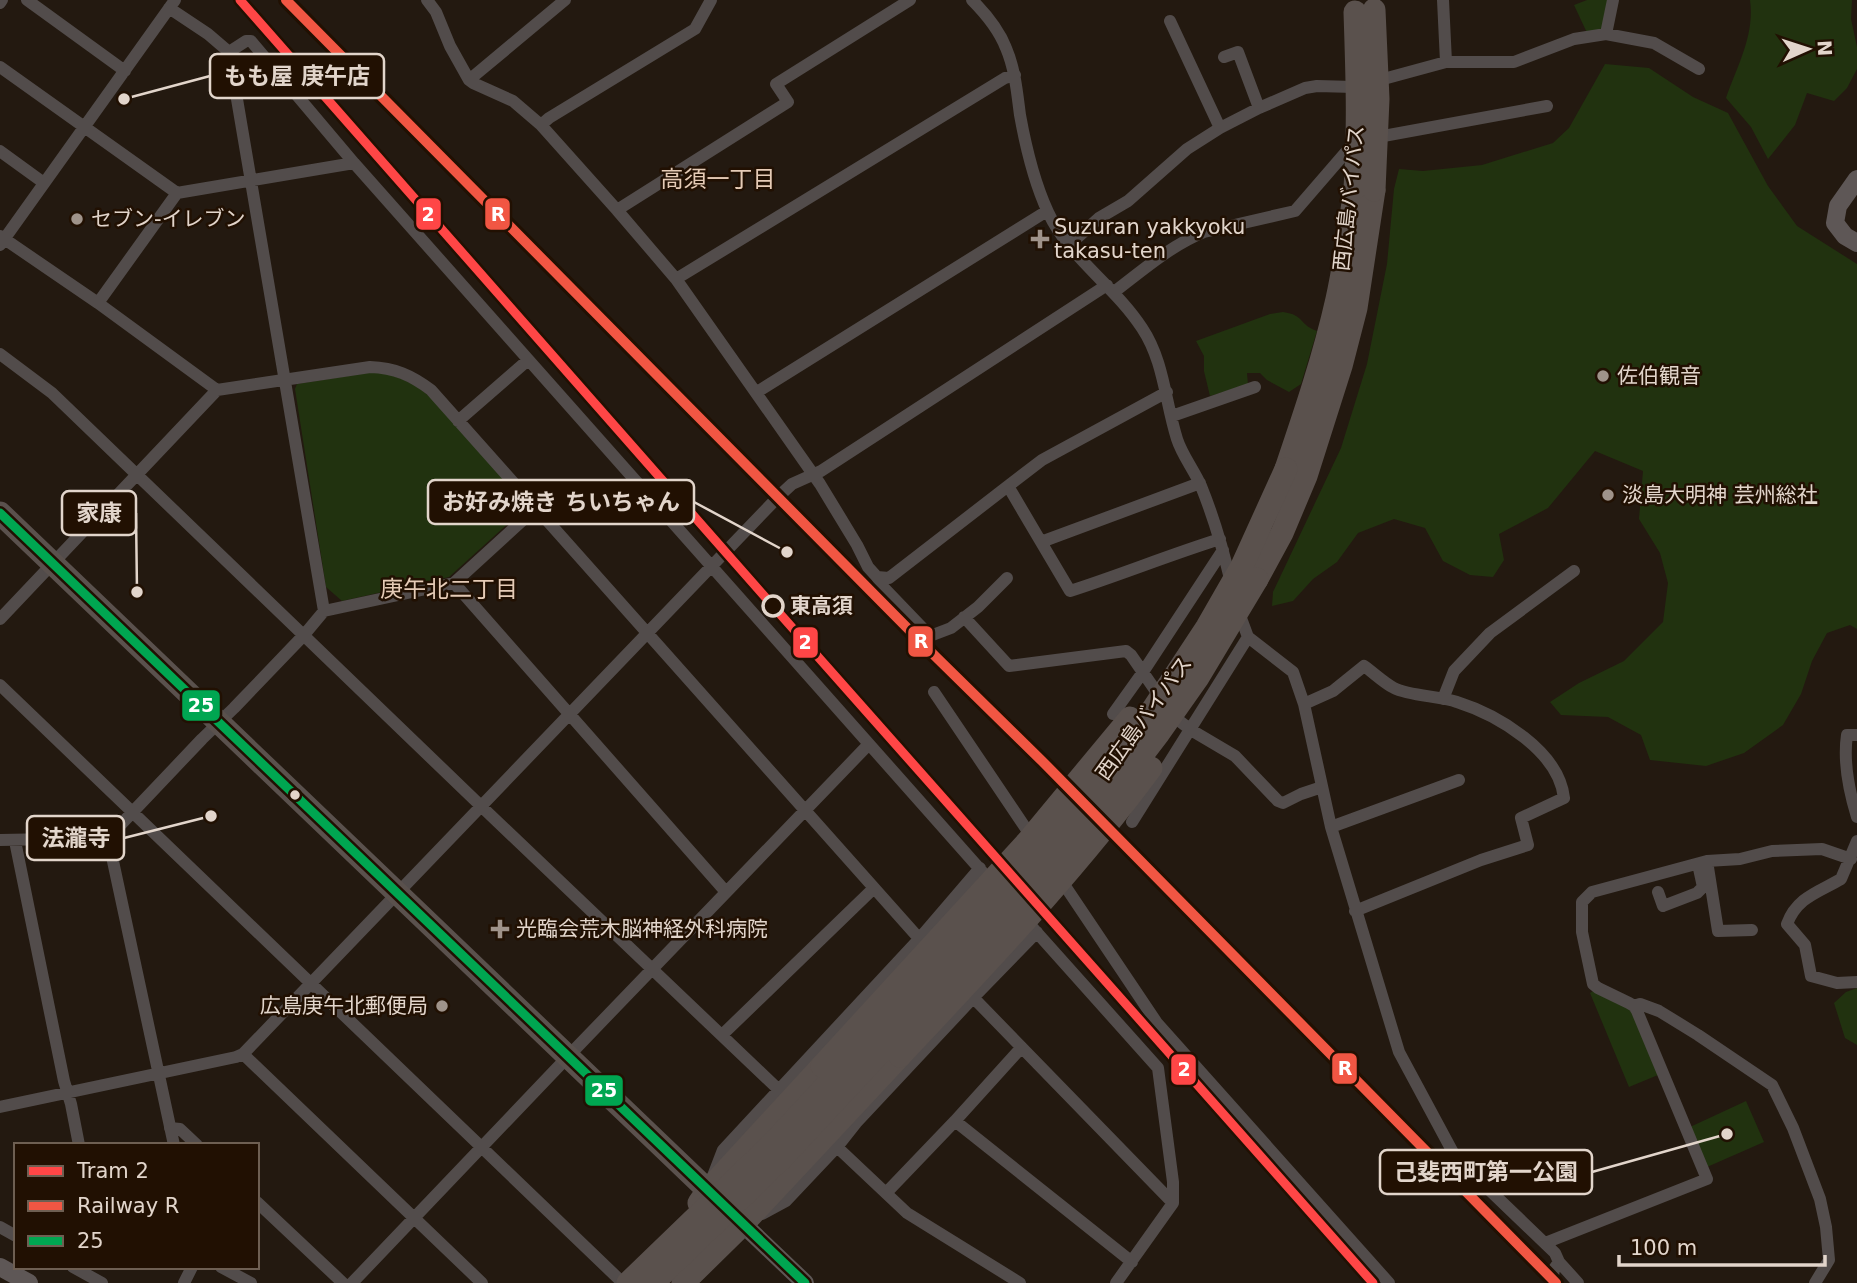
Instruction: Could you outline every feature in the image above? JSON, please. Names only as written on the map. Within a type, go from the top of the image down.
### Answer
[{"type":"highway","name":"西広島バイパス","points":[[653,1283],[783,1157],[1009,914],[1114,792],[1197,679],[1282,533],[1306,476],[1341,366],[1356,308],[1364,189],[1358,146],[1364,5]]},
{"type":"highway","name":"西広島バイパス","points":[[626,1283],[772,1144],[992,907],[1099,781],[1168,688],[1242,566],[1286,469],[1323,357],[1348,243],[1364,189]]},
{"type":"highway","points":[[0,513],[743,1224]]},
{"type":"highway","points":[[682,1283],[743,1224],[1015,934],[1115,818],[1205,685],[1256,579]]},
{"type":"highway","points":[[644,1283],[708,1190],[1028,841],[1139,708],[1168,688]]},
{"type":"street","points":[[27,0],[125,71]]},
{"type":"street","points":[[427,0],[436,12],[450,46],[469,79],[513,101],[541,125],[676,279],[820,484],[868,567],[882,586],[930,636],[951,628],[978,607],[1007,578]]},
{"type":"street","points":[[469,79],[565,0]]},
{"type":"street","points":[[541,125],[548,118],[695,29],[711,0]]},
{"type":"street","points":[[617,210],[788,102],[776,84],[910,0]]},
{"type":"street","points":[[972,0],[994,26],[1006,47],[1015,75],[1035,181],[1055,228],[1068,246],[1128,308],[1157,356],[1177,440],[1200,483],[1214,518],[1236,602],[1248,636],[1293,672],[1304,704],[1331,827],[1399,1052],[1456,1158],[1555,1253],[1577,1283]]},
{"type":"street","points":[[1443,0],[1446,62]]},
{"type":"street","points":[[1606,34],[1613,0]]},
{"type":"street","points":[[217,390],[98,303],[1,240],[172,4],[229,52],[324,611]]},
{"type":"street","points":[[1170,22],[1220,128]]},
{"type":"street","points":[[1068,246],[1099,218],[1128,201],[1187,149],[1220,128],[1304,88],[1354,87],[1446,62],[1514,62],[1574,39],[1606,34],[1654,43],[1699,69]]},
{"type":"street","points":[[229,52],[246,41],[251,41],[354,163],[1158,1068],[1173,1203],[1116,1283]]},
{"type":"street","points":[[1224,57],[1238,52],[1259,108]]},
{"type":"street","points":[[0,67],[177,193]]},
{"type":"street","points":[[676,279],[1005,78],[1015,75]]},
{"type":"street","points":[[0,1107],[236,1058],[243,1054],[792,484],[821,471],[1191,237],[1295,211],[1346,152],[1367,139],[1547,106]]},
{"type":"street","points":[[0,151],[44,183]]},
{"type":"street","points":[[98,303],[177,193],[354,163]]},
{"type":"street","points":[[1857,179],[1838,206],[1835,223],[1845,236],[1857,243]]},
{"type":"street","points":[[757,392],[1047,211]]},
{"type":"street","points":[[0,354],[52,393],[779,1090]]},
{"type":"street","points":[[458,421],[528,360]]},
{"type":"street","points":[[0,619],[217,390],[370,366],[389,368],[419,381],[536,508],[972,999],[1173,1203]]},
{"type":"street","points":[[1172,416],[1255,387]]},
{"type":"street","points":[[877,577],[888,579],[1042,460],[1167,392]]},
{"type":"street","points":[[1041,542],[1200,483]]},
{"type":"street","points":[[1008,486],[1070,592],[1172,554],[1222,545]]},
{"type":"street","points":[[0,840],[108,838],[324,611],[454,583],[536,508]]},
{"type":"street","points":[[1113,713],[1143,672],[1222,545]]},
{"type":"street","points":[[1443,699],[1454,671],[1490,634],[1574,571]]},
{"type":"street","points":[[454,583],[726,892]]},
{"type":"street","points":[[964,617],[1009,666],[1126,651],[1173,716],[1191,730],[1236,756],[1280,803],[1322,786]]},
{"type":"street","points":[[1132,822],[1248,636]]},
{"type":"street","points":[[1304,704],[1333,691],[1364,666],[1396,689],[1457,701],[1504,722],[1546,759],[1561,782],[1564,798],[1521,818],[1528,845],[1481,860],[1355,911]]},
{"type":"street","points":[[0,685],[626,1283]]},
{"type":"street","points":[[934,692],[1157,1023],[1389,1283]]},
{"type":"street","points":[[1857,736],[1847,735],[1844,751],[1857,817]]},
{"type":"street","points":[[352,1283],[869,744]]},
{"type":"street","points":[[1331,827],[1459,780]]},
{"type":"street","points":[[108,838],[174,1143]]},
{"type":"street","points":[[15,841],[79,1143]]},
{"type":"street","points":[[1857,841],[1841,878],[1813,893],[1797,906],[1787,924],[1805,945],[1811,976],[1837,983],[1857,982]]},
{"type":"street","points":[[1545,1243],[1707,1179],[1634,1006],[1593,984],[1582,932],[1582,902],[1592,892],[1703,863],[1740,859],[1772,851],[1822,849],[1851,859]]},
{"type":"street","points":[[1658,892],[1663,906],[1697,893],[1703,887],[1703,863]]},
{"type":"street","points":[[1703,863],[1718,931],[1752,930]]},
{"type":"street","points":[[708,1190],[723,1150],[920,938],[980,869]]},
{"type":"street","points":[[722,1035],[874,888]]},
{"type":"street","points":[[805,1283],[743,1224],[786,1200],[1037,932]]},
{"type":"street","points":[[1634,1006],[1640,1004],[1659,1011],[1772,1085],[1793,1128],[1820,1199],[1829,1260],[1815,1283]]},
{"type":"street","points":[[886,1193],[1021,1048]]},
{"type":"street","points":[[243,1054],[482,1283]]},
{"type":"street","points":[[955,1121],[1132,1262]]},
{"type":"street","points":[[170,1128],[180,1129],[195,1143]]},
{"type":"street","points":[[838,1147],[906,1213],[1020,1283]]},
{"type":"street","points":[[259,1204],[343,1283]]},
{"type":"street","points":[[1552,1283],[1554,1269],[1559,1262]]},
{"type":"street","points":[[0,1267],[29,1283]]},
{"type":"street","points":[[77,1269],[102,1283]]},
{"type":"street","points":[[225,1269],[251,1283]]},
{"type":"green space","points":[[1587,0],[1612,0],[1605,33],[1588,35],[1574,5]]},
{"type":"green space","points":[[1750,0],[1852,0],[1851,19],[1857,47],[1857,69],[1847,88],[1834,101],[1807,93],[1795,125],[1768,159],[1751,127],[1726,98],[1748,38]]},
{"type":"green space","points":[[1605,64],[1649,68],[1693,97],[1728,113],[1768,186],[1797,226],[1857,264],[1857,629],[1850,625],[1827,633],[1812,661],[1801,694],[1783,725],[1744,753],[1706,766],[1650,760],[1641,735],[1608,717],[1561,715],[1550,702],[1579,683],[1624,661],[1663,622],[1668,583],[1660,553],[1639,519],[1643,471],[1595,451],[1548,508],[1499,534],[1504,560],[1493,577],[1470,575],[1443,561],[1425,528],[1394,519],[1358,533],[1337,562],[1313,579],[1293,601],[1272,606],[1273,592],[1341,448],[1367,364],[1387,264],[1394,189],[1399,169],[1423,171],[1482,165],[1553,143],[1569,128]]},
{"type":"green space","points":[[1283,312],[1295,315],[1317,331],[1301,384],[1289,392],[1260,373],[1247,373],[1248,385],[1210,396],[1204,371],[1204,356],[1196,341],[1270,314]]},
{"type":"green space","points":[[367,373],[384,373],[418,387],[436,402],[525,504],[523,510],[449,577],[342,601],[326,587],[295,389],[297,384]]},
{"type":"green space","points":[[1857,988],[1857,1045],[1845,1038],[1834,1003],[1846,992]]},
{"type":"green space","points":[[1593,991],[1631,1011],[1658,1075],[1629,1087],[1590,993]]},
{"type":"green space","points":[[1746,1101],[1764,1142],[1707,1167],[1690,1127]]},
{"type":"tram line","name":"2","points":[[240,0],[1373,1283]]},
{"type":"rail line","name":"R","points":[[286,0],[1556,1283]]},
{"type":"transit line","name":"25","points":[[0,513],[805,1283]]},
{"type":"place","name":"もも屋 庚午店","points":[[124,99]]},
{"type":"place","name":"セブン-イレブン","points":[[77,219]]},
{"type":"place","name":"Suzuran yakkyoku takasu-ten","points":[[1040,239]]},
{"type":"place","name":"佐伯観音","points":[[1603,376]]},
{"type":"place","name":"淡島大明神 芸州総社","points":[[1608,495]]},
{"type":"place","name":"お好み焼き ちいちゃん","points":[[787,552]]},
{"type":"place","name":"家康","points":[[137,592]]},
{"type":"place","name":"東高須","points":[[773,606]]},
{"type":"place","name":"法瀧寺","points":[[211,816]]},
{"type":"place","name":"光臨会荒木脳神経外科病院","points":[[500,929]]},
{"type":"place","name":"広島庚午北郵便局","points":[[442,1006]]},
{"type":"place","name":"己斐西町第一公園","points":[[1727,1134]]},
{"type":"district","name":"高須一丁目","points":[[718,179]]},
{"type":"district","name":"庚午北二丁目","points":[[449,589]]}]
